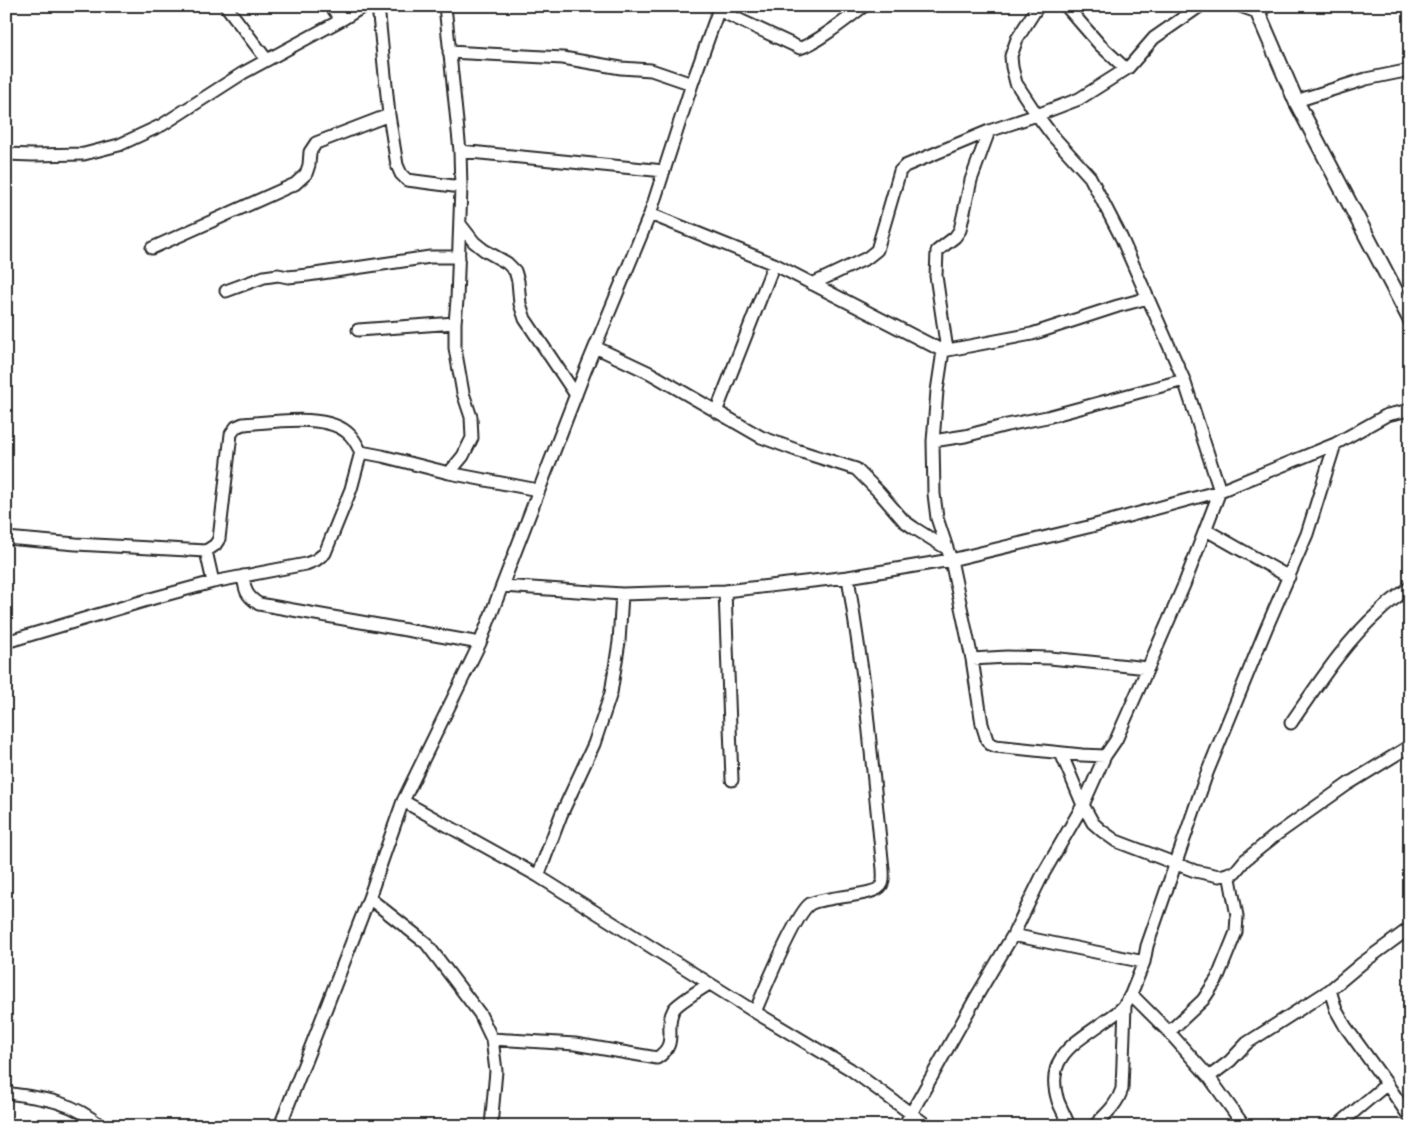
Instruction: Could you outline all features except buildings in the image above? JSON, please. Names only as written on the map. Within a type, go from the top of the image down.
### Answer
[{"type":"street","points":[[226,6],[267,60]]},
{"type":"street","points":[[331,6],[341,20]]},
{"type":"street","points":[[6,154],[32,156],[84,154],[119,146],[162,125],[243,73],[364,6]]},
{"type":"street","points":[[378,6],[389,115],[397,165],[401,174],[407,180],[461,187]]},
{"type":"street","points":[[445,6],[460,151],[461,187],[455,348],[463,393],[471,417],[472,438],[463,456],[449,473]]},
{"type":"street","points":[[280,1126],[369,898],[403,801],[480,643],[538,490],[650,214],[719,8],[800,48],[815,41],[864,6]]},
{"type":"street","points":[[904,1126],[1013,935],[1042,876],[1083,805],[1104,756],[1116,740],[1206,530],[1220,492],[1184,380],[1121,237],[1090,177],[1052,135],[1016,83],[1011,56],[1017,40],[1038,6]]},
{"type":"street","points":[[1066,6],[1100,46],[1126,69]]},
{"type":"street","points":[[812,284],[867,258],[877,250],[900,171],[905,166],[990,131],[1079,98],[1126,69],[1154,38],[1200,6]]},
{"type":"street","points":[[1240,6],[1260,8],[1296,101],[1410,319]]},
{"type":"street","points":[[449,52],[563,58],[620,68],[650,70],[692,84]]},
{"type":"street","points":[[1296,101],[1366,79],[1410,70]]},
{"type":"street","points":[[152,248],[295,184],[306,174],[310,152],[316,144],[389,115]]},
{"type":"street","points":[[990,131],[971,180],[960,230],[955,237],[937,251],[936,276],[945,351],[937,392],[933,441],[934,494],[937,518],[951,560],[972,659],[982,724],[987,740],[995,746],[1104,756]]},
{"type":"street","points":[[460,151],[664,171]]},
{"type":"street","points":[[650,214],[774,264],[945,351],[1032,334],[1148,298]]},
{"type":"street","points":[[460,224],[474,242],[507,263],[514,271],[518,280],[520,304],[525,319],[576,395]]},
{"type":"street","points":[[226,291],[264,277],[308,275],[430,257],[459,257]]},
{"type":"street","points":[[716,412],[774,264]]},
{"type":"street","points":[[358,330],[455,323]]},
{"type":"street","points":[[595,347],[650,373],[762,437],[799,451],[856,468],[904,521],[946,548]]},
{"type":"street","points":[[933,441],[965,436],[1047,417],[1184,380]]},
{"type":"street","points":[[502,586],[622,594],[725,591],[848,577],[951,560],[1088,527],[1220,492],[1335,444],[1387,415],[1410,410]]},
{"type":"street","points":[[6,538],[206,551],[215,545],[219,539],[231,434],[236,427],[243,424],[302,420],[334,424],[350,435],[361,452],[449,473],[538,490]]},
{"type":"street","points":[[1094,1126],[1119,1099],[1122,1089],[1125,1006],[1144,962],[1147,946],[1208,773],[1307,534],[1335,444]]},
{"type":"street","points":[[6,642],[213,582],[306,564],[316,560],[325,553],[351,489],[361,452]]},
{"type":"street","points":[[1206,530],[1289,577]]},
{"type":"street","points":[[206,551],[213,582]]},
{"type":"street","points":[[243,576],[245,590],[250,599],[259,604],[480,643]]},
{"type":"street","points":[[754,1012],[785,945],[802,912],[809,905],[816,901],[875,890],[882,884],[883,869],[864,683],[848,577]]},
{"type":"street","points":[[1291,723],[1324,675],[1356,636],[1379,612],[1410,587]]},
{"type":"street","points":[[725,591],[732,780]]},
{"type":"street","points":[[538,876],[561,815],[594,744],[611,693],[619,642],[622,594]]},
{"type":"street","points":[[972,659],[1007,657],[1050,658],[1148,668]]},
{"type":"street","points":[[1061,753],[1083,805],[1093,822],[1102,831],[1116,841],[1195,871],[1219,876],[1235,872],[1245,860],[1276,835],[1340,789],[1410,746]]},
{"type":"street","points":[[403,801],[538,876],[708,984],[850,1070],[928,1126]]},
{"type":"street","points":[[1169,1032],[1203,1000],[1217,980],[1236,932],[1237,916],[1229,873]]},
{"type":"street","points":[[369,898],[426,943],[480,1014],[492,1039],[496,1071],[491,1126]]},
{"type":"street","points":[[1209,1077],[1230,1061],[1247,1043],[1330,990],[1361,964],[1410,928]]},
{"type":"street","points":[[1013,935],[1144,962]]},
{"type":"street","points":[[492,1039],[575,1044],[658,1058],[666,1053],[670,1044],[670,1028],[675,1008],[708,984]]},
{"type":"street","points":[[1330,990],[1336,1010],[1345,1026],[1410,1118]]},
{"type":"street","points":[[1131,994],[1169,1032],[1209,1077],[1244,1126]]},
{"type":"street","points":[[1069,1126],[1058,1100],[1054,1083],[1055,1068],[1061,1056],[1074,1044],[1125,1006]]},
{"type":"street","points":[[1337,1126],[1387,1084]]},
{"type":"street","points":[[6,1093],[45,1098],[68,1105],[91,1117],[101,1126]]}]
